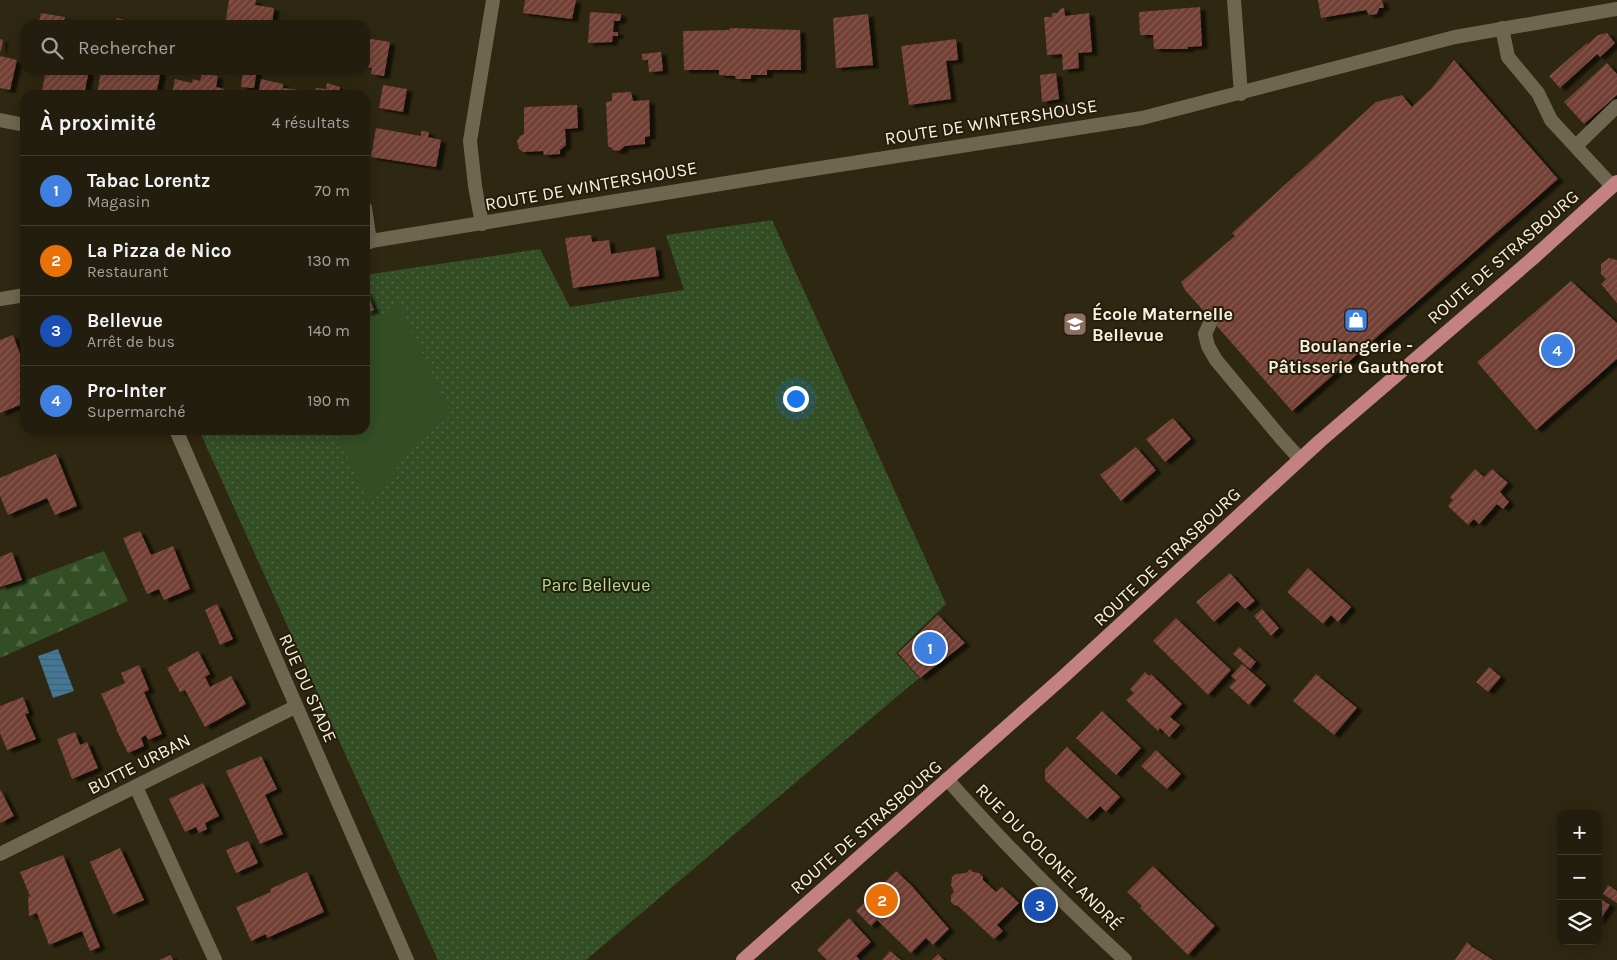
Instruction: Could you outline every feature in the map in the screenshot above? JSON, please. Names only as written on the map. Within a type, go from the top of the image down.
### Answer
[{"type":"main road","name":"ROUTE DE STRASBOURG","points":[[743,960],[1062,678],[1300,459],[1532,259],[1614,184]]},
{"type":"street","points":[[482,224],[470,141],[493,0]]},
{"type":"street","points":[[1234,0],[1241,94]]},
{"type":"street","name":"ROUTE DE WINTERSHOUSE","points":[[370,242],[775,175],[1142,118],[1241,94],[1455,37],[1617,9]]},
{"type":"street","points":[[1502,28],[1508,57],[1538,93],[1551,120],[1614,184]]},
{"type":"street","points":[[1576,146],[1617,106]]},
{"type":"street","points":[[0,120],[20,124]]},
{"type":"street","points":[[0,299],[20,296]]},
{"type":"street","points":[[1211,322],[1205,334],[1208,346],[1216,360],[1300,459]]},
{"type":"street","name":"RUE DU STADE","points":[[178,435],[295,707],[407,960]]},
{"type":"street","name":"BUTTE URBAN","points":[[0,854],[295,707]]},
{"type":"street","name":"RUE DU COLONEL ANDRÉ","points":[[947,780],[982,820],[1069,908],[1125,960]]},
{"type":"street","points":[[136,787],[215,960]]},
{"type":"green space","name":"Parc Bellevue","points":[[772,220],[946,604],[896,653],[919,678],[586,960],[438,960],[201,435],[370,435],[370,274],[540,249],[570,307],[684,290],[666,235]]},
{"type":"green space","points":[[400,305],[451,415],[416,443],[369,504],[337,435],[370,435],[370,321]]},
{"type":"green space","points":[[104,551],[128,601],[0,658],[0,590]]},
{"type":"water","points":[[58,649],[74,691],[53,698],[38,656]]},
{"type":"building","points":[[229,0],[256,0],[255,5],[274,8],[273,20],[226,20]]},
{"type":"building","points":[[525,0],[576,0],[572,19],[523,13]]},
{"type":"building","points":[[1318,0],[1382,0],[1384,8],[1379,8],[1377,14],[1369,15],[1366,10],[1321,18]]},
{"type":"building","points":[[1200,7],[1202,46],[1188,47],[1188,49],[1154,49],[1153,35],[1140,35],[1139,12]]},
{"type":"building","points":[[1064,8],[1065,16],[1089,13],[1092,52],[1078,53],[1079,68],[1063,70],[1062,54],[1047,55],[1044,17],[1052,17],[1052,13],[1058,13],[1060,9]]},
{"type":"building","points":[[590,12],[621,14],[620,21],[614,21],[613,32],[618,32],[618,36],[613,36],[612,42],[588,43]]},
{"type":"building","points":[[41,13],[65,17],[64,20],[39,20]]},
{"type":"building","points":[[868,14],[873,65],[836,68],[833,18]]},
{"type":"building","points":[[730,28],[800,30],[801,70],[767,70],[767,75],[751,75],[751,79],[736,79],[735,76],[719,75],[719,70],[684,70],[683,31],[729,30]]},
{"type":"building","points":[[1607,33],[1615,43],[1600,57],[1597,54],[1560,88],[1549,76],[1587,43],[1598,35]]},
{"type":"building","points":[[0,39],[3,40],[1,51],[0,51]]},
{"type":"building","points":[[370,39],[390,42],[384,76],[371,74],[372,68],[370,68]]},
{"type":"building","points":[[956,39],[958,60],[946,61],[951,99],[909,105],[901,46]]},
{"type":"building","points":[[661,52],[663,71],[649,72],[648,60],[642,60],[642,54]]},
{"type":"building","points":[[0,56],[17,60],[10,90],[0,88]]},
{"type":"building","points":[[1454,60],[1558,179],[1292,411],[1185,290],[1181,282],[1235,236],[1232,233],[1376,102],[1402,95],[1412,107],[1431,89]]},
{"type":"building","points":[[1607,63],[1617,74],[1617,95],[1584,124],[1564,102]]},
{"type":"building","points":[[1056,73],[1059,99],[1042,102],[1040,75]]},
{"type":"building","points":[[45,75],[88,75],[85,90],[42,90]]},
{"type":"building","points":[[100,75],[160,75],[157,90],[98,90]]},
{"type":"building","points":[[202,75],[218,76],[216,87],[224,90],[173,90],[175,79],[192,83],[193,79],[200,81]]},
{"type":"building","points":[[242,75],[256,75],[254,88],[241,87]]},
{"type":"building","points":[[261,79],[283,84],[283,88],[298,90],[259,90]]},
{"type":"building","points":[[327,83],[340,87],[339,90],[316,90],[316,88],[326,89]]},
{"type":"building","points":[[383,85],[407,89],[403,112],[379,108]]},
{"type":"building","points":[[631,92],[633,101],[649,100],[650,136],[645,137],[645,144],[625,146],[619,151],[613,150],[611,147],[608,147],[606,102],[612,101],[612,93]]},
{"type":"building","points":[[577,105],[578,128],[565,129],[566,145],[560,150],[560,154],[544,155],[543,151],[523,152],[519,149],[517,141],[524,134],[524,107]]},
{"type":"building","points":[[376,128],[421,136],[421,131],[429,132],[428,137],[441,140],[436,167],[371,157]]},
{"type":"building","points":[[591,235],[592,242],[609,240],[611,254],[655,247],[659,276],[573,288],[565,238]]},
{"type":"building","points":[[1609,258],[1617,260],[1617,303],[1601,284],[1606,279],[1601,274],[1601,264]]},
{"type":"building","points":[[1571,281],[1617,323],[1617,359],[1536,430],[1477,362]]},
{"type":"building","points":[[370,301],[374,310],[370,311]]},
{"type":"building","points":[[13,335],[20,354],[20,405],[0,413],[0,340]]},
{"type":"building","points":[[1173,418],[1191,439],[1165,462],[1146,439]]},
{"type":"building","points":[[1136,447],[1156,470],[1121,501],[1100,475]]},
{"type":"building","points":[[56,454],[77,506],[55,515],[47,498],[8,515],[0,496],[0,478]]},
{"type":"building","points":[[1475,469],[1484,477],[1492,469],[1508,483],[1500,492],[1509,502],[1503,509],[1497,504],[1479,524],[1474,519],[1468,525],[1448,506],[1453,500],[1450,497]]},
{"type":"building","points":[[140,531],[151,555],[173,546],[190,589],[164,600],[159,589],[147,594],[123,538]]},
{"type":"building","points":[[12,552],[22,580],[0,587],[0,557]]},
{"type":"building","points":[[1308,568],[1351,607],[1338,622],[1331,615],[1323,624],[1287,592]]},
{"type":"building","points":[[1230,573],[1255,601],[1245,609],[1237,601],[1214,622],[1196,602]]},
{"type":"building","points":[[217,604],[233,639],[220,645],[205,610]]},
{"type":"building","points":[[1262,609],[1279,628],[1271,636],[1254,616]]},
{"type":"building","points":[[938,615],[965,643],[920,678],[898,653]]},
{"type":"building","points":[[1176,618],[1231,670],[1208,695],[1153,641]]},
{"type":"building","points":[[1239,647],[1256,662],[1250,669],[1233,654]]},
{"type":"building","points":[[198,651],[210,674],[205,677],[210,687],[231,676],[246,704],[205,727],[185,690],[180,692],[167,668]]},
{"type":"building","points":[[1242,664],[1266,685],[1249,705],[1229,687],[1236,680],[1231,676]]},
{"type":"building","points":[[139,665],[149,690],[144,692],[162,734],[148,740],[146,735],[141,738],[144,746],[128,753],[101,694],[125,683],[121,673]]},
{"type":"building","points":[[1489,667],[1501,677],[1488,692],[1476,682]]},
{"type":"building","points":[[1145,672],[1149,676],[1151,674],[1182,704],[1170,717],[1180,725],[1169,737],[1160,728],[1158,731],[1126,700],[1134,693],[1130,689]]},
{"type":"building","points":[[1316,674],[1357,708],[1334,735],[1293,701]]},
{"type":"building","points":[[23,697],[29,713],[25,714],[36,739],[7,750],[0,733],[0,706]]},
{"type":"building","points":[[1102,711],[1141,748],[1116,775],[1076,738]]},
{"type":"building","points":[[75,732],[80,745],[87,742],[98,768],[72,779],[57,739]]},
{"type":"building","points":[[1067,747],[1120,797],[1106,812],[1100,806],[1087,819],[1045,780],[1045,770]]},
{"type":"building","points":[[1156,750],[1181,774],[1167,789],[1141,766]]},
{"type":"building","points":[[261,756],[277,789],[265,795],[283,834],[260,844],[226,771]]},
{"type":"building","points":[[203,783],[219,816],[205,823],[207,829],[199,833],[196,827],[185,832],[169,799]]},
{"type":"building","points":[[0,789],[14,816],[0,823]]},
{"type":"building","points":[[248,841],[258,863],[236,873],[226,850]]},
{"type":"building","points":[[120,848],[144,900],[113,914],[90,862]]},
{"type":"building","points":[[63,855],[100,947],[90,951],[82,931],[49,945],[37,913],[29,916],[28,897],[30,896],[20,872]]},
{"type":"building","points":[[1153,866],[1215,926],[1188,955],[1140,908],[1142,906],[1127,892]]},
{"type":"building","points":[[970,869],[973,872],[979,873],[983,880],[996,892],[1002,887],[1019,903],[997,925],[1003,931],[994,939],[958,906],[951,902],[951,895],[954,892],[951,885],[952,877],[956,874],[966,873]]},
{"type":"building","points":[[896,871],[911,885],[949,929],[933,945],[926,938],[911,953],[877,920],[871,926],[856,911]]},
{"type":"building","points":[[307,872],[324,912],[267,938],[266,934],[251,941],[236,907],[271,892],[270,889]]},
{"type":"building","points":[[1608,885],[1617,891],[1617,903],[1603,894]]},
{"type":"building","points":[[1602,900],[1610,905],[1602,917]]},
{"type":"building","points":[[849,918],[871,942],[856,956],[860,960],[827,960],[817,950]]},
{"type":"building","points":[[1467,942],[1471,946],[1493,960],[1455,960]]},
{"type":"building","points":[[890,951],[901,960],[882,960]]},
{"type":"building","points":[[938,954],[944,960],[932,960]]},
{"type":"building","points":[[171,955],[173,960],[159,960]]},
{"type":"place","name":"Boulangerie - Pâtisserie Gautherot","points":[[1356,320]]},
{"type":"place","name":"École Maternelle Bellevue","points":[[1075,324]]},
{"type":"place","name":"Pro-Inter","points":[[1557,350]]},
{"type":"place","name":"Tabac Lorentz","points":[[930,648]]},
{"type":"place","name":"La Pizza de Nico","points":[[882,900]]},
{"type":"place","name":"Bellevue","points":[[1040,905]]}]
